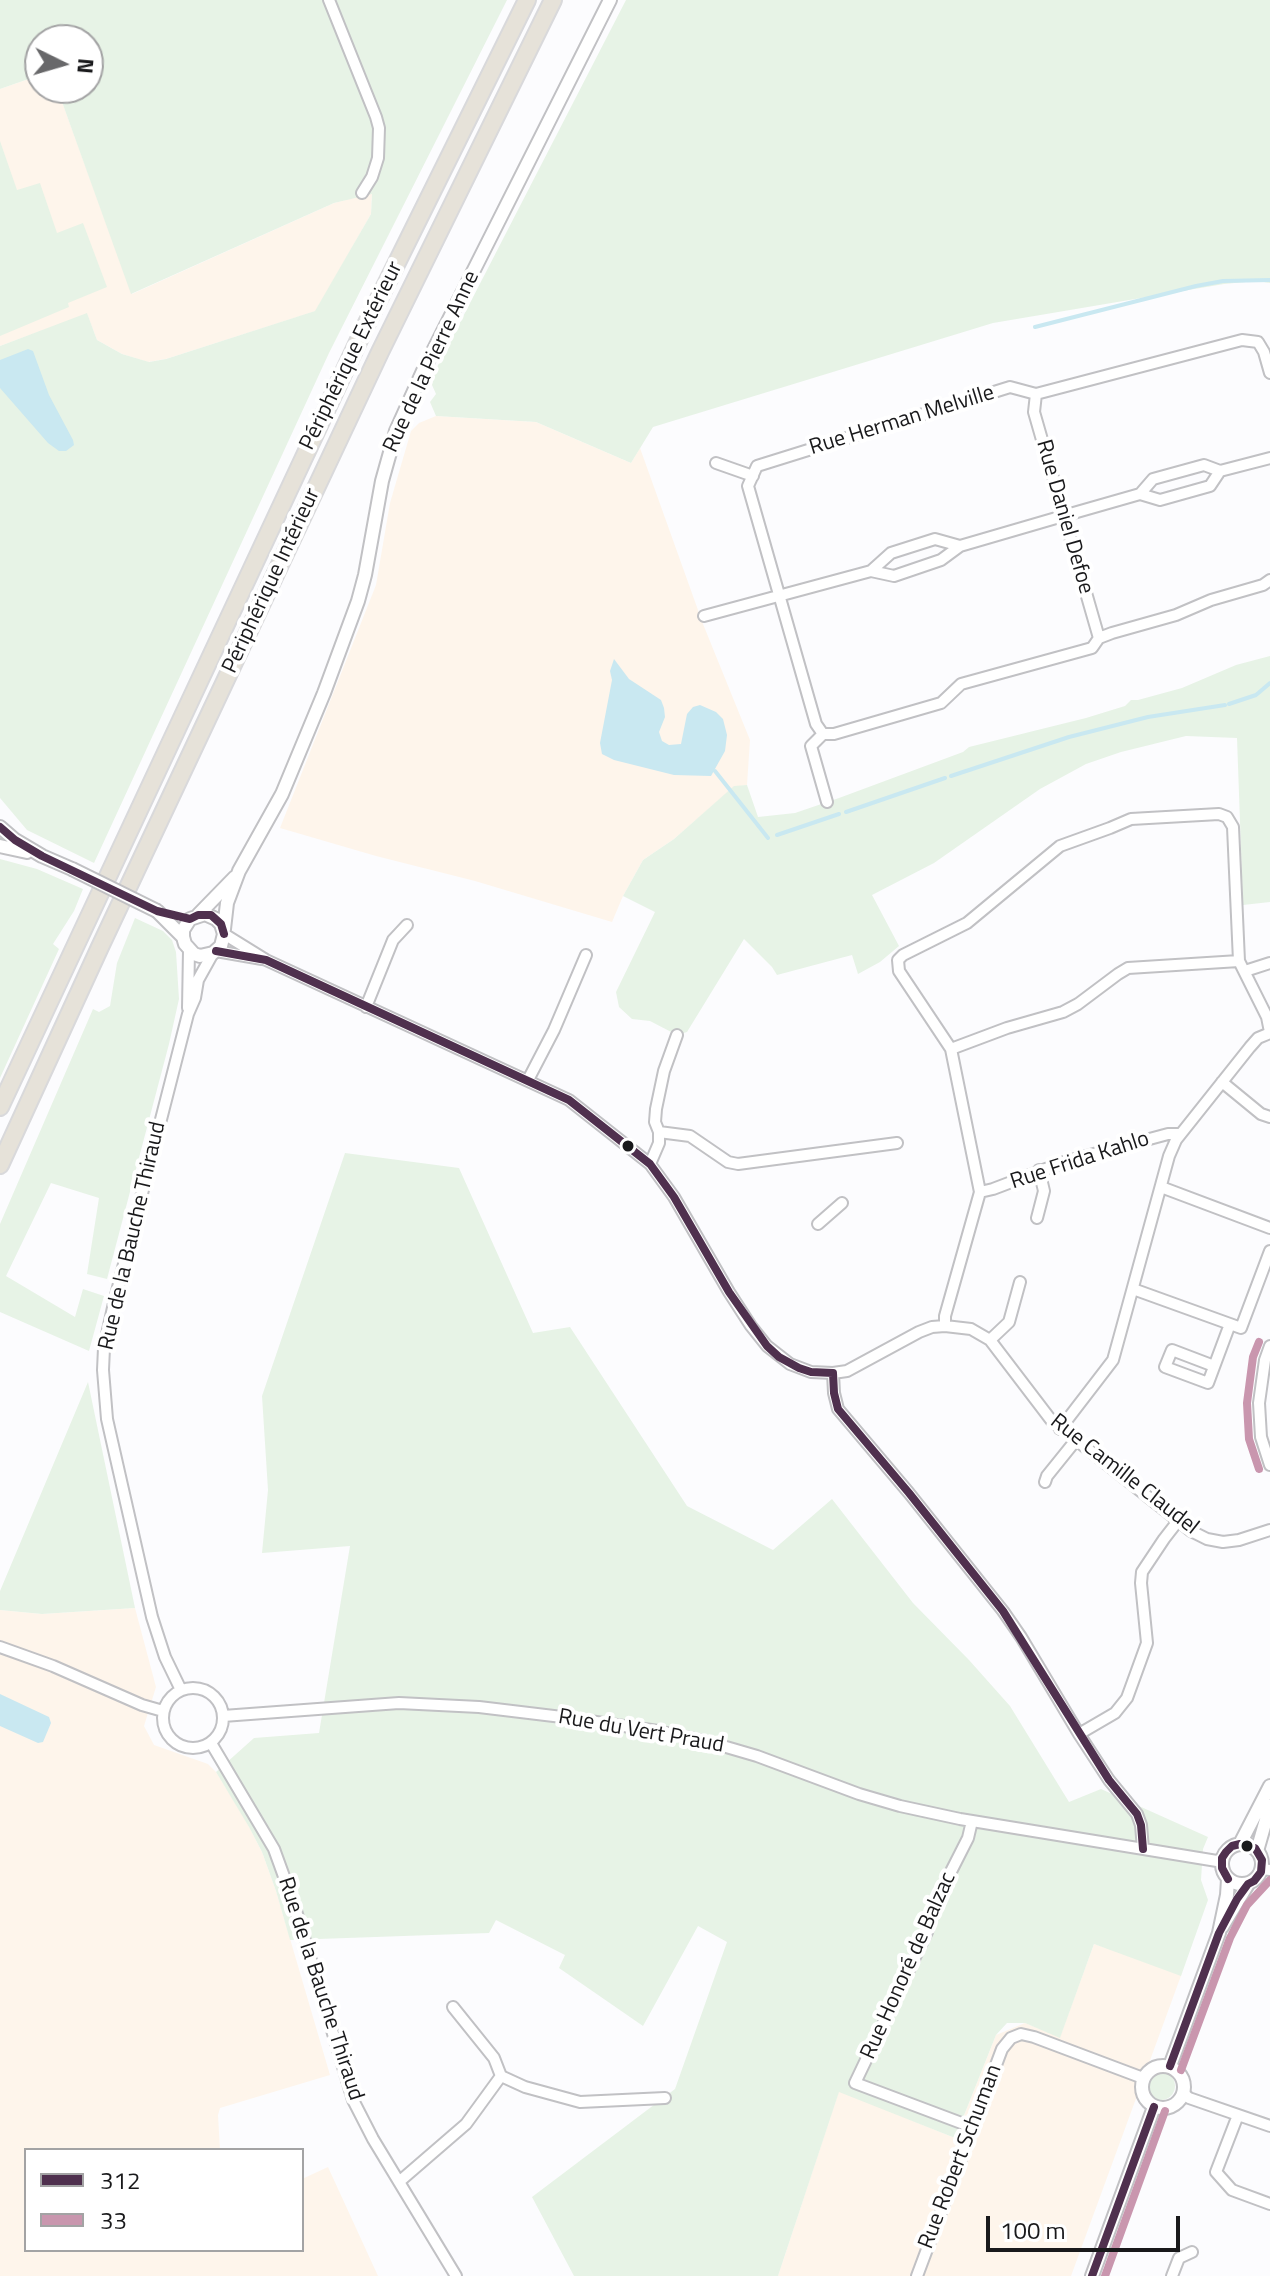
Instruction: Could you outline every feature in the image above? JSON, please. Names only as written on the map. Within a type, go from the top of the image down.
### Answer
[{"type":"highway","name":"Périphérique Extérieur","points":[[0,1107],[345,370],[527,0]]},
{"type":"highway","name":"Périphérique Intérieur","points":[[0,1165],[373,366],[553,0]]},
{"type":"street","points":[[329,0],[379,128],[378,158],[372,177],[362,193]]},
{"type":"street","name":"Rue de la Pierre Anne","points":[[224,932],[227,903],[239,871],[282,794],[358,601],[387,457],[402,417],[610,0]]},
{"type":"street","name":"Rue Herman Melville","points":[[753,476],[757,466],[1010,387],[1036,394],[1242,340],[1258,342],[1270,373]]},
{"type":"street","name":"Rue Daniel Defoe","points":[[1036,394],[1034,412],[1099,638]]},
{"type":"street","points":[[1140,494],[1153,479],[1204,465],[1220,471],[1270,458]]},
{"type":"street","points":[[716,463],[753,476],[748,486],[816,724],[823,734]]},
{"type":"street","points":[[871,571],[894,576],[941,560],[960,546],[1140,494],[1160,500],[1210,486],[1220,471]]},
{"type":"street","points":[[704,616],[871,571],[891,553],[935,539],[960,546]]},
{"type":"street","points":[[827,802],[811,746],[823,734],[834,734],[941,703],[961,684],[1092,648],[1099,638],[1176,615],[1270,580]]},
{"type":"street","points":[[945,1326],[945,1316],[980,1192],[951,1049],[899,971],[898,960],[967,923],[1060,846],[1126,820],[1219,814],[1227,817],[1233,827],[1242,966],[1267,1017],[1270,1033],[1258,1038],[1173,1146],[1113,1360],[1060,1429]]},
{"type":"street","points":[[0,827],[42,856],[157,911],[194,917],[211,915],[221,924],[224,932],[221,946],[215,952]]},
{"type":"street","points":[[0,846],[42,856]]},
{"type":"street","name":"Rue de la Pierre Anne","points":[[194,917],[239,871]]},
{"type":"street","points":[[157,911],[183,937],[189,950],[200,956],[215,952],[266,960]]},
{"type":"street","points":[[183,937],[183,930],[194,917]]},
{"type":"street","points":[[366,1007],[393,940],[407,925]]},
{"type":"street","points":[[224,932],[266,960],[569,1100],[650,1164],[674,1197],[729,1292],[767,1346],[799,1368],[833,1373],[858,1367],[932,1327],[971,1329],[990,1340],[1009,1322],[1020,1282]]},
{"type":"street","name":"Rue de la Bauche Thiraud","points":[[188,1014],[189,950]]},
{"type":"street","name":"Rue de la Bauche Thiraud","points":[[181,1690],[165,1657],[152,1617],[107,1419],[104,1348],[188,1014],[198,980],[215,952]]},
{"type":"street","points":[[528,1080],[554,1030],[586,955]]},
{"type":"street","points":[[951,1049],[1063,1012],[1128,968],[1270,963]]},
{"type":"street","points":[[650,1164],[659,1143],[656,1109],[664,1071],[677,1035]]},
{"type":"street","points":[[1222,1082],[1261,1114],[1270,1117]]},
{"type":"street","points":[[659,1132],[690,1136],[728,1162],[738,1164],[897,1143]]},
{"type":"street","name":"Rue Frida Kahlo","points":[[980,1192],[1039,1170],[1140,1141],[1180,1134]]},
{"type":"street","points":[[1037,1218],[1044,1191],[1039,1170]]},
{"type":"street","points":[[1161,1187],[1270,1228]]},
{"type":"street","points":[[818,1224],[842,1203]]},
{"type":"street","points":[[1133,1289],[1241,1328],[1270,1251]]},
{"type":"street","points":[[1214,1366],[1230,1324]]},
{"type":"street","name":"Rue Camille Claudel","points":[[990,1340],[1060,1429],[1200,1536],[1223,1542],[1270,1530]]},
{"type":"street","points":[[1270,1346],[1259,1403],[1261,1437],[1270,1465]]},
{"type":"street","points":[[833,1373],[835,1401],[843,1417],[909,1493],[1003,1611],[1109,1780],[1137,1814],[1143,1849]]},
{"type":"street","points":[[1045,1482],[1076,1440]]},
{"type":"street","points":[[1079,1734],[1115,1713],[1127,1698],[1147,1643],[1142,1572],[1178,1521]]},
{"type":"street","points":[[0,1647],[163,1711]]},
{"type":"street","points":[[195,1688],[208,1692],[219,1702],[223,1716],[221,1730],[211,1743],[194,1749],[177,1744],[165,1730],[163,1711],[168,1700],[181,1690],[195,1688]]},
{"type":"street","name":"Rue du Vert Praud","points":[[223,1716],[399,1703],[479,1707],[562,1717],[695,1738],[746,1752],[900,1806],[972,1821],[1217,1861],[1222,1858]]},
{"type":"street","name":"Rue de la Bauche Thiraud","points":[[211,1743],[274,1849],[294,1904],[353,2100],[373,2139],[456,2276]]},
{"type":"street","points":[[1240,1844],[1270,1786]]},
{"type":"street","points":[[1257,1851],[1270,1806]]},
{"type":"street","name":"Rue Honoré de Balzac","points":[[972,1821],[968,1838],[933,1907],[927,1932],[855,2083],[972,2127]]},
{"type":"street","points":[[1219,1933],[1248,1884],[1266,1869],[1257,1851],[1240,1844],[1228,1849],[1222,1858],[1223,1872],[1237,1884],[1248,1884]]},
{"type":"street","points":[[1170,2066],[1219,1933],[1228,1879]]},
{"type":"street","points":[[453,2007],[494,2058],[501,2076],[525,2087],[580,2102],[665,2098]]},
{"type":"street","name":"Rue Robert Schuman","points":[[917,2276],[1002,2049],[1011,2038],[1021,2034],[1034,2037],[1143,2078]]},
{"type":"street","points":[[1170,2066],[1182,2078],[1183,2093],[1173,2106],[1162,2109],[1154,2107],[1143,2095],[1143,2078],[1154,2067],[1170,2066]]},
{"type":"street","points":[[400,2181],[466,2124],[501,2076]]},
{"type":"street","points":[[1183,2093],[1189,2098],[1270,2126]]},
{"type":"street","points":[[1092,2276],[1154,2107]]},
{"type":"street","points":[[1238,2115],[1216,2172],[1232,2190],[1270,2204]]},
{"type":"street","points":[[1172,2276],[1179,2258],[1192,2252]]},
{"type":"shaded area","points":[[0,0],[507,0],[329,353],[94,863],[27,830],[0,798],[0,346],[87,313],[97,340],[122,354],[149,362],[315,311],[371,214],[372,194],[334,203],[131,294],[63,104],[104,104],[104,24],[24,24],[24,81],[0,89]]},
{"type":"shaded area","points":[[626,0],[1270,0],[1270,283],[1224,284],[993,323],[653,427],[631,463],[536,422],[436,416],[430,402],[436,394],[432,385],[434,373]]},
{"type":"shaded area","points":[[24,81],[24,104],[63,104],[132,294],[334,203],[372,193],[371,214],[316,311],[148,362],[122,354],[97,340],[87,314],[0,346],[0,89]]},
{"type":"shaded area","points":[[0,141],[17,190],[40,183],[57,233],[83,223],[107,287],[0,336]]},
{"type":"shaded area","points":[[436,416],[536,422],[631,463],[640,448],[703,624],[750,740],[747,785],[734,787],[674,839],[643,860],[612,922],[280,828],[376,585],[390,503],[411,431],[419,423]]},
{"type":"shaded area","points":[[1270,656],[1270,902],[1243,905],[1237,738],[1186,736],[1086,764],[1040,789],[934,863],[872,895],[899,946],[880,962],[858,974],[852,955],[777,975],[744,939],[687,1032],[677,1035],[650,1021],[632,1019],[619,1007],[616,992],[655,912],[623,896],[643,860],[674,839],[734,786],[747,785],[758,817],[795,813],[963,752],[969,747],[1086,718],[1125,706],[1131,700],[1182,688],[1236,665]]},
{"type":"shaded area","points":[[0,859],[37,869],[83,889],[74,911],[53,944],[59,949],[0,1078]]},
{"type":"shaded area","points":[[135,918],[163,931],[172,940],[176,952],[179,999],[107,1279],[87,1274],[99,1198],[51,1183],[6,1276],[75,1317],[83,1289],[104,1296],[89,1351],[0,1312],[0,1224],[93,1009],[99,1012],[110,1006],[117,963]]},
{"type":"shaded area","points":[[345,1153],[459,1168],[533,1333],[570,1327],[687,1506],[773,1550],[832,1499],[913,1603],[1010,1706],[1069,1802],[1101,1789],[1208,1837],[1203,1849],[1201,1880],[1208,1900],[1181,1976],[1094,1944],[1060,2038],[1025,2023],[1007,2023],[996,2035],[955,2138],[839,2092],[778,2276],[574,2276],[532,2197],[675,2089],[727,1942],[698,1926],[643,2026],[559,1968],[565,1955],[496,1920],[489,1933],[290,1940],[262,1852],[216,1772],[254,1738],[319,1733],[350,1546],[262,1553],[268,1490],[262,1396]]},
{"type":"shaded area","points":[[88,1382],[135,1608],[42,1614],[0,1610],[0,1591]]},
{"type":"shaded area","points":[[135,1608],[156,1687],[144,1726],[154,1745],[208,1764],[245,1819],[262,1852],[276,1891],[330,2075],[220,2108],[220,2148],[24,2148],[24,2252],[304,2252],[304,2178],[328,2167],[378,2276],[0,2276],[0,1610],[42,1614]]},
{"type":"shaded area","points":[[1094,1944],[1182,1973],[1071,2276],[778,2276],[839,2091],[955,2138],[996,2035],[1025,2023],[1060,2037]]},
{"type":"shaded area","points":[[1161,2072],[1171,2076],[1175,2086],[1171,2096],[1161,2100],[1151,2096],[1147,2086],[1151,2076]]},
{"type":"water","points":[[28,349],[33,351],[49,395],[73,440],[74,445],[66,451],[59,451],[48,443],[0,388],[0,360]]},
{"type":"water","points":[[614,659],[629,679],[661,700],[665,717],[659,732],[662,741],[669,745],[681,744],[687,714],[693,707],[700,705],[723,719],[727,735],[725,751],[711,776],[674,775],[602,754],[600,743]]},
{"type":"water","points":[[0,1694],[49,1717],[51,1723],[43,1742],[38,1743],[0,1726]]},
{"type":"waterway","points":[[1035,327],[1196,286],[1223,281],[1270,280]]},
{"type":"waterway","points":[[1229,704],[1256,695],[1270,683]]},
{"type":"waterway","points":[[951,776],[1069,737],[1148,717],[1225,705]]},
{"type":"waterway","points":[[715,771],[768,838]]},
{"type":"waterway","points":[[846,812],[945,778]]},
{"type":"waterway","points":[[777,835],[839,814]]},
{"type":"transit line","name":"312","points":[[0,827],[42,856],[157,911],[190,919],[198,915],[211,915],[221,924],[224,934]]},
{"type":"transit line","name":"312","points":[[216,951],[266,960],[569,1100],[650,1164],[674,1197],[729,1292],[767,1346],[799,1368],[833,1373]]},
{"type":"transit line","name":"33","points":[[1259,1342],[1253,1357],[1247,1403],[1249,1439],[1259,1469]]},
{"type":"transit line","name":"312","points":[[833,1373],[838,1409],[1003,1611],[1109,1780],[1137,1814],[1143,1849]]},
{"type":"transit line","name":"312","points":[[1170,2066],[1219,1933],[1237,1899],[1261,1872],[1262,1860],[1255,1848],[1240,1844],[1226,1852],[1222,1858],[1222,1868],[1228,1879]]},
{"type":"transit line","name":"33","points":[[1181,2070],[1230,1938],[1247,1905],[1270,1880]]},
{"type":"transit line","name":"312","points":[[1092,2276],[1154,2107]]},
{"type":"transit line","name":"33","points":[[1105,2276],[1165,2111]]}]
